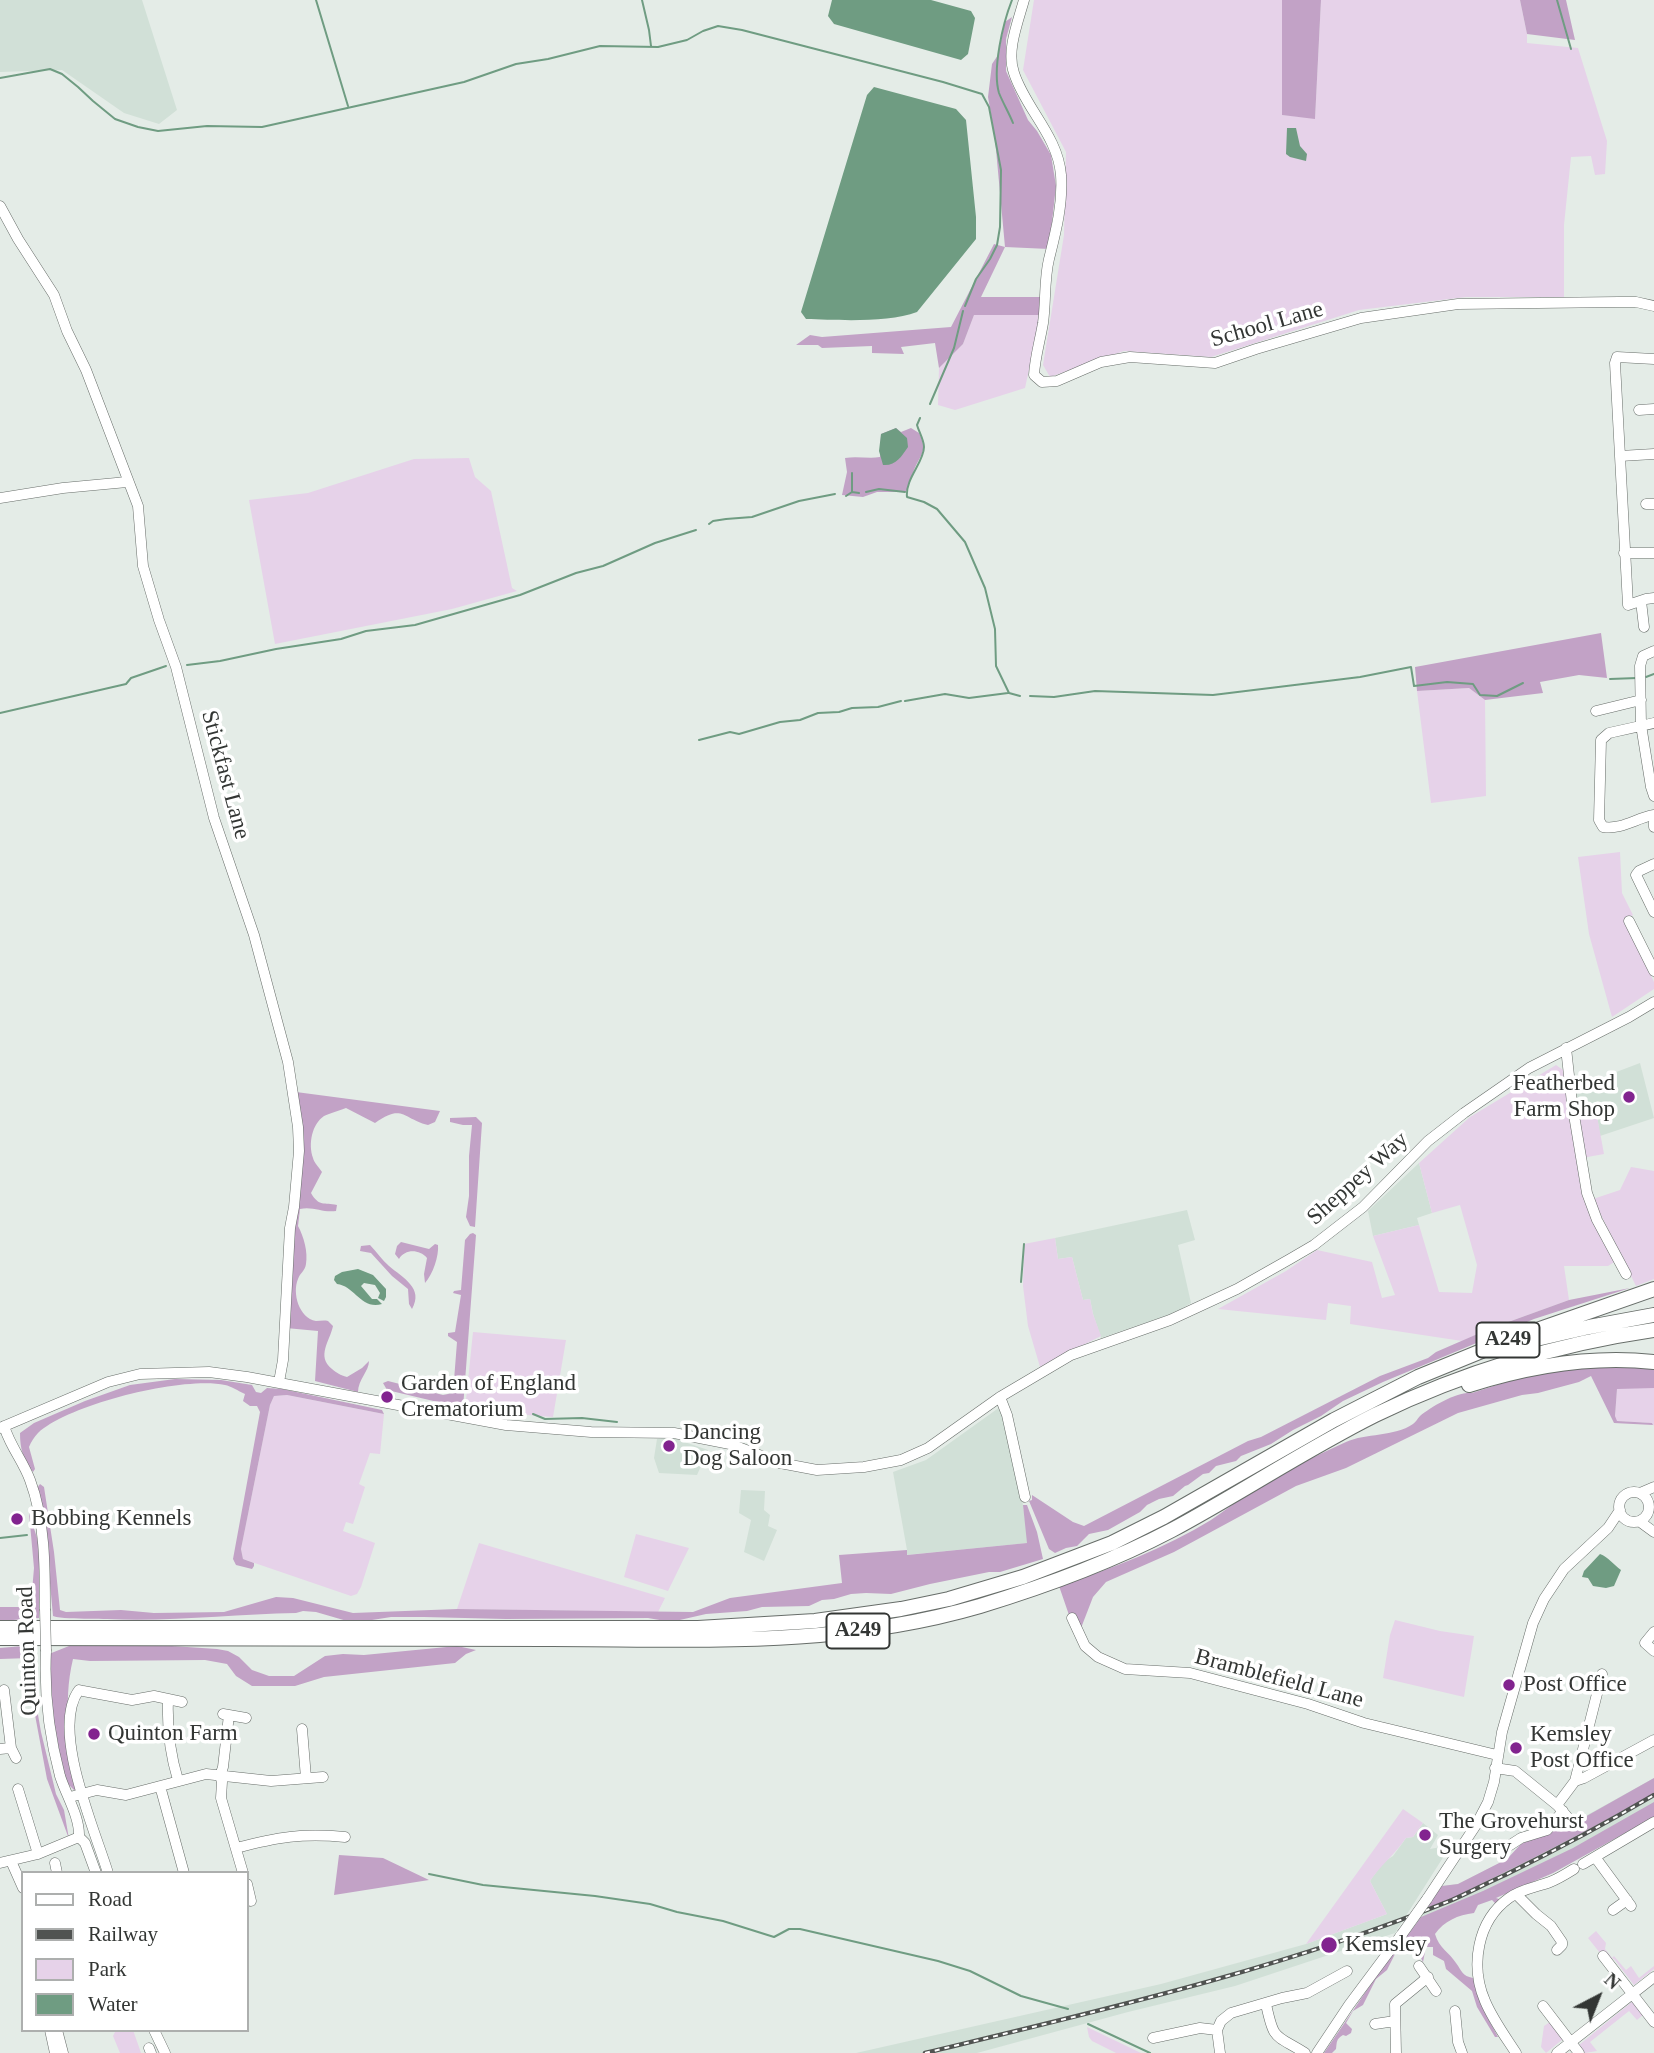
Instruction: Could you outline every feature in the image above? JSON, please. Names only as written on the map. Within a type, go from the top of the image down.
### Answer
[{"type":"highway","name":"A249","points":[[0,1628],[698,1628],[783,1624],[877,1614],[974,1592],[1023,1577],[1112,1543],[1164,1517],[1367,1402],[1457,1359],[1654,1289]]},
{"type":"highway","name":"A249","points":[[1367,1402],[1463,1362],[1516,1345],[1590,1326],[1654,1315]]},
{"type":"highway","name":"A249","points":[[0,1638],[715,1641],[810,1637],[881,1628],[947,1614],[1027,1592],[1121,1556],[1182,1524],[1300,1455],[1376,1415],[1444,1385],[1515,1361],[1584,1343],[1654,1330]]},
{"type":"highway","name":"A249","points":[[1376,1415],[1396,1412],[1477,1382],[1553,1364],[1607,1360],[1654,1362]]},
{"type":"street","name":"School Lane","points":[[1024,0],[1014,38],[1013,73],[1053,146],[1061,170],[1062,188],[1057,228],[1049,259],[1043,323],[1036,352],[1034,375],[1042,382],[1058,381],[1101,362],[1130,357],[1215,363],[1361,318],[1458,304],[1636,302],[1654,306]]},
{"type":"street","name":"Stickfast Lane","points":[[0,206],[54,295],[138,506],[143,566],[176,667],[214,818],[254,935],[288,1062],[299,1151],[290,1228],[283,1360],[279,1382]]},
{"type":"street","points":[[1654,359],[1617,357],[1615,363],[1628,605],[1654,598]]},
{"type":"street","points":[[1639,410],[1654,409]]},
{"type":"street","points":[[1620,456],[1654,454]]},
{"type":"street","points":[[0,498],[127,482]]},
{"type":"street","points":[[1624,553],[1654,553]]},
{"type":"street","points":[[1641,601],[1644,627]]},
{"type":"street","points":[[1654,651],[1643,656],[1640,666],[1642,725],[1654,796]]},
{"type":"street","points":[[1596,711],[1641,700]]},
{"type":"street","points":[[1654,723],[1609,733],[1601,740],[1599,820],[1603,827],[1610,828],[1625,826],[1654,815]]},
{"type":"street","points":[[1654,864],[1636,875],[1654,912]]},
{"type":"street","points":[[1629,921],[1649,965]]},
{"type":"street","name":"Sheppey Way","points":[[2,1427],[108,1382],[140,1374],[209,1372],[279,1382],[506,1425],[591,1432],[674,1433],[730,1444],[780,1463],[817,1471],[885,1464],[914,1455],[943,1438],[1000,1397],[1071,1355],[1199,1307],[1261,1276],[1314,1245],[1363,1207],[1445,1127],[1529,1068],[1654,1002]]},
{"type":"street","points":[[1566,1048],[1587,1193],[1597,1220],[1626,1274]]},
{"type":"street","points":[[1000,1397],[1007,1415],[1025,1497]]},
{"type":"street","name":"Quinton Road","points":[[2,1427],[30,1479],[37,1504],[44,1560],[45,1679],[50,1732],[79,1837],[85,1843],[95,1871]]},
{"type":"street","points":[[1640,1493],[1654,1487]]},
{"type":"street","points":[[1640,1493],[1646,1497],[1650,1504],[1654,1530],[1625,1518],[1620,1510],[1620,1502],[1626,1494],[1640,1493]]},
{"type":"street","points":[[1608,1528],[1645,1517],[1650,1504]]},
{"type":"street","points":[[1317,2053],[1427,1899],[1484,1811],[1494,1782],[1502,1732],[1533,1623],[1544,1599],[1564,1569],[1608,1528],[1620,1510]]},
{"type":"street","name":"Bramblefield Lane","points":[[1072,1618],[1085,1646],[1098,1657],[1125,1669],[1190,1673],[1308,1704],[1364,1723],[1497,1755]]},
{"type":"street","points":[[1654,1632],[1645,1643],[1654,1651]]},
{"type":"street","points":[[1502,1851],[1510,1842],[1547,1830],[1560,1808],[1575,1781],[1601,1673]]},
{"type":"street","points":[[6,1689],[5,1749],[16,1758]]},
{"type":"street","points":[[107,1871],[74,1762],[69,1714],[76,1694],[79,1690],[132,1700],[154,1696],[182,1702]]},
{"type":"street","points":[[168,1699],[172,1762],[178,1780]]},
{"type":"street","points":[[219,1776],[223,1767],[226,1715],[246,1718]]},
{"type":"street","points":[[302,1729],[306,1778]]},
{"type":"street","points":[[1575,1781],[1654,1740]]},
{"type":"street","points":[[1495,1768],[1514,1771],[1572,1821]]},
{"type":"street","points":[[70,1797],[97,1790],[122,1795],[206,1774],[271,1781],[323,1777]]},
{"type":"street","points":[[219,1776],[222,1782],[221,1798],[242,1871]]},
{"type":"street","points":[[160,1786],[183,1871]]},
{"type":"street","points":[[19,1789],[38,1854]]},
{"type":"street","points":[[1516,2053],[1485,2001],[1478,1975],[1479,1943],[1488,1922],[1505,1901],[1516,1894],[1549,1882],[1654,1822]]},
{"type":"street","points":[[236,1848],[279,1837],[317,1834],[345,1837]]},
{"type":"street","points":[[21,1885],[5,1862],[38,1854],[79,1837]]},
{"type":"street","points":[[1595,1857],[1629,1903],[1613,1910]]},
{"type":"street","points":[[248,1888],[251,1900]]},
{"type":"street","points":[[1516,1894],[1553,1928],[1562,1944],[1558,1950]]},
{"type":"street","points":[[1603,1956],[1654,2022]]},
{"type":"street","points":[[1419,1966],[1436,1991]]},
{"type":"street","points":[[1220,2053],[1217,2030],[1221,2021],[1231,2014],[1307,1993],[1324,1980],[1347,1971]]},
{"type":"street","points":[[1396,2053],[1395,2004],[1428,1977]]},
{"type":"street","points":[[1557,2053],[1654,1977]]},
{"type":"street","points":[[1266,2004],[1276,2036],[1286,2048],[1305,2053]]},
{"type":"street","points":[[1543,2006],[1579,2053]]},
{"type":"street","points":[[1455,2011],[1458,2042],[1462,2053]]},
{"type":"street","points":[[1375,2024],[1395,2021]]},
{"type":"street","points":[[1444,2027],[1456,2024]]},
{"type":"street","points":[[1153,2038],[1167,2040],[1200,2028],[1217,2030]]},
{"type":"street","points":[[51,2032],[55,2053]]},
{"type":"street","points":[[58,2032],[63,2053]]},
{"type":"street","points":[[155,2032],[165,2053]]},
{"type":"shaded area","points":[[0,0],[142,0],[177,110],[159,124],[124,113],[62,70],[0,72]]},
{"type":"shaded area","points":[[1282,0],[1321,0],[1315,119],[1282,115]]},
{"type":"shaded area","points":[[1520,0],[1566,0],[1575,40],[1527,34]]},
{"type":"shaded area","points":[[1012,17],[1006,39],[1006,71],[1028,120],[1051,155],[1056,186],[1049,249],[1005,247],[995,139],[988,97],[992,64],[998,55],[1005,22]]},
{"type":"shaded area","points":[[994,244],[1005,247],[981,297],[1043,297],[1041,315],[974,315],[963,344],[939,368],[935,343],[901,347],[904,354],[872,353],[872,346],[822,348],[818,345],[796,345],[810,335],[822,337],[951,327]]},
{"type":"shaded area","points":[[896,428],[901,432],[911,428],[919,433],[923,444],[923,452],[906,492],[877,492],[863,497],[842,495],[847,472],[845,458],[880,457],[881,434]]},
{"type":"shaded area","points":[[1601,633],[1607,678],[1579,675],[1540,682],[1543,693],[1485,700],[1469,688],[1417,691],[1415,667]]},
{"type":"shaded area","points":[[1640,1063],[1654,1118],[1600,1136],[1597,1116],[1577,1120],[1576,1081],[1609,1079],[1611,1074]]},
{"type":"shaded area","points":[[296,1092],[440,1111],[435,1122],[428,1125],[397,1113],[375,1123],[346,1108],[324,1116],[312,1135],[313,1158],[322,1172],[311,1193],[319,1202],[337,1205],[336,1211],[300,1209],[298,1226],[305,1245],[306,1259],[296,1285],[298,1304],[310,1319],[328,1321],[333,1326],[324,1354],[332,1369],[347,1377],[369,1361],[358,1392],[315,1381],[318,1331],[286,1328],[293,1231]]},
{"type":"shaded area","points":[[476,1117],[482,1123],[475,1227],[470,1226],[466,1217],[472,1125],[450,1122],[450,1118]]},
{"type":"shaded area","points":[[1419,1163],[1432,1213],[1417,1218],[1419,1225],[1373,1236],[1368,1211]]},
{"type":"shaded area","points":[[1187,1210],[1195,1240],[1178,1245],[1191,1303],[1174,1313],[1101,1338],[1090,1299],[1083,1300],[1072,1257],[1058,1259],[1055,1238]]},
{"type":"shaded area","points":[[473,1233],[476,1235],[463,1408],[387,1390],[383,1383],[388,1381],[443,1395],[453,1393],[457,1342],[448,1336],[448,1333],[455,1332],[461,1295],[453,1293],[461,1290],[465,1240]]},
{"type":"shaded area","points":[[401,1242],[429,1249],[435,1244],[438,1245],[435,1265],[425,1283],[427,1258],[412,1251],[399,1259],[395,1254]]},
{"type":"shaded area","points":[[370,1245],[386,1264],[406,1279],[414,1289],[415,1302],[412,1309],[408,1289],[371,1253],[360,1251],[361,1246]]},
{"type":"shaded area","points":[[1630,1288],[1534,1319],[1383,1382],[1343,1401],[1271,1444],[1241,1456],[1236,1461],[1216,1466],[1173,1496],[1147,1505],[1140,1512],[1108,1530],[1089,1534],[1077,1546],[1055,1553],[1049,1549],[1029,1501],[1032,1500],[1032,1495],[1073,1522],[1084,1526],[1380,1376],[1428,1358],[1489,1329],[1569,1300]]},
{"type":"shaded area","points":[[1654,1366],[1654,1388],[1617,1389],[1615,1416],[1617,1421],[1653,1425],[1614,1423],[1591,1376],[1579,1382],[1458,1413],[1346,1468],[1296,1486],[1174,1552],[1106,1582],[1093,1597],[1081,1628],[1069,1615],[1059,1586],[1118,1565],[1175,1540],[1211,1520],[1279,1475],[1346,1442],[1405,1428],[1431,1408],[1452,1397],[1528,1375],[1560,1369]]},
{"type":"shaded area","points":[[175,1379],[221,1380],[252,1385],[256,1392],[261,1393],[267,1388],[282,1389],[382,1410],[384,1414],[287,1395],[274,1396],[241,1549],[243,1559],[254,1563],[252,1569],[236,1565],[233,1559],[260,1412],[257,1406],[250,1406],[243,1401],[245,1394],[232,1387],[206,1383],[182,1385],[100,1403],[53,1422],[38,1433],[29,1447],[35,1469],[33,1472],[24,1458],[20,1433],[34,1423],[130,1385]]},
{"type":"shaded area","points":[[1000,1407],[1011,1445],[1028,1543],[906,1555],[893,1472],[926,1460]]},
{"type":"shaded area","points":[[673,1438],[708,1450],[697,1475],[659,1473],[654,1458],[657,1439]]},
{"type":"shaded area","points":[[40,1484],[44,1487],[60,1610],[66,1612],[224,1612],[276,1597],[293,1598],[353,1613],[457,1609],[693,1612],[730,1598],[842,1583],[839,1555],[907,1550],[907,1555],[1027,1543],[1023,1505],[1027,1505],[1037,1532],[1043,1559],[1000,1572],[989,1572],[891,1594],[851,1594],[822,1600],[809,1606],[762,1607],[747,1611],[706,1614],[671,1622],[648,1618],[424,1617],[347,1621],[303,1611],[131,1620],[65,1618],[53,1616],[45,1528],[37,1488]]},
{"type":"shaded area","points":[[741,1490],[765,1491],[764,1510],[770,1515],[768,1526],[777,1530],[764,1561],[744,1552],[751,1520],[739,1513]]},
{"type":"shaded area","points":[[29,1513],[39,1544],[39,1618],[0,1621],[0,1607],[26,1607],[31,1603],[34,1568]]},
{"type":"shaded area","points":[[30,1646],[35,1650],[37,1709],[41,1732],[56,1794],[64,1810],[69,1839],[47,1779],[35,1715],[30,1658],[0,1659],[0,1648]]},
{"type":"shaded area","points":[[69,1646],[217,1649],[228,1651],[239,1657],[252,1670],[269,1676],[294,1676],[325,1656],[457,1646],[476,1650],[455,1663],[324,1677],[295,1686],[252,1686],[236,1676],[227,1664],[205,1660],[73,1659],[68,1708],[79,1789],[74,1790],[66,1782],[63,1771],[49,1696],[49,1654]]},
{"type":"shaded area","points":[[1654,1778],[1654,1817],[1553,1873],[1416,1923],[1442,1886],[1458,1884],[1508,1859]]},
{"type":"shaded area","points":[[1654,1778],[1654,1793],[1633,1805],[1458,1896],[1428,1907],[1442,1886],[1458,1884],[1507,1859],[1521,1844],[1565,1824],[1576,1822]]},
{"type":"shaded area","points":[[1654,1802],[1654,1817],[1553,1873],[1496,1898],[1499,1899],[1498,1906],[1492,1900],[1478,1905],[1474,1913],[1452,1919],[1435,1934],[1463,1973],[1473,1978],[1484,2011],[1498,2037],[1495,2037],[1477,2007],[1472,1991],[1446,1969],[1444,1961],[1433,1955],[1433,1947],[1426,1947],[1423,1962],[1419,1941],[1415,1938],[1407,1948],[1395,1954],[1387,1970],[1376,1979],[1363,2005],[1353,2011],[1346,2023],[1352,2029],[1351,2033],[1339,2038],[1332,2053],[1324,2053],[1399,1943],[1421,1917],[1573,1848]]},
{"type":"shaded area","points":[[1423,1823],[1438,1835],[1430,1849],[1451,1845],[1395,1933],[1235,1986],[977,2053],[856,2053],[1161,1984],[1306,1944],[1387,1914],[1370,1881],[1382,1863],[1393,1856],[1406,1838],[1413,1837]]},
{"type":"shaded area","points":[[339,1855],[383,1858],[429,1880],[334,1895]]},
{"type":"green space","points":[[1034,0],[1282,0],[1282,115],[1315,118],[1321,0],[1520,0],[1527,43],[1578,48],[1607,141],[1605,174],[1595,175],[1591,156],[1571,157],[1564,225],[1564,297],[1466,297],[1359,310],[1211,357],[1124,351],[1050,377],[1043,365],[1064,235],[1066,152],[1023,70]]},
{"type":"green space","points":[[974,315],[1041,315],[1025,388],[955,410],[938,405],[939,368],[963,344]]},
{"type":"green space","points":[[469,458],[475,477],[491,491],[512,588],[517,591],[452,609],[275,644],[249,500],[308,493],[414,459]]},
{"type":"green space","points":[[1469,688],[1485,700],[1486,796],[1431,803],[1417,691]]},
{"type":"green space","points":[[1620,852],[1622,893],[1633,915],[1625,920],[1654,982],[1654,989],[1612,1017],[1589,934],[1578,857]]},
{"type":"green space","points":[[1556,1065],[1563,1070],[1580,1183],[1593,1220],[1616,1261],[1608,1266],[1564,1266],[1569,1300],[1462,1341],[1350,1324],[1351,1306],[1328,1303],[1326,1320],[1218,1309],[1286,1271],[1317,1250],[1372,1262],[1382,1298],[1395,1295],[1373,1236],[1419,1225],[1439,1292],[1472,1293],[1477,1265],[1460,1205],[1432,1213],[1419,1163],[1470,1117]]},
{"type":"green space","points":[[1597,1116],[1604,1154],[1582,1158],[1577,1120]]},
{"type":"green space","points":[[1631,1167],[1654,1171],[1654,1279],[1636,1286],[1593,1199],[1620,1190]]},
{"type":"green space","points":[[1055,1238],[1058,1259],[1072,1257],[1083,1300],[1090,1299],[1101,1336],[1040,1367],[1028,1326],[1023,1286],[1024,1244]]},
{"type":"green space","points":[[473,1332],[566,1340],[553,1417],[465,1410]]},
{"type":"green space","points":[[1617,1388],[1654,1388],[1654,1426],[1652,1423],[1616,1421]]},
{"type":"green space","points":[[287,1395],[384,1414],[380,1454],[370,1453],[359,1484],[365,1487],[353,1524],[346,1522],[343,1531],[375,1543],[357,1594],[351,1596],[243,1559],[241,1549],[270,1405],[274,1396]]},
{"type":"green space","points":[[636,1534],[689,1548],[668,1591],[624,1577]]},
{"type":"green space","points":[[479,1543],[665,1598],[658,1612],[457,1609]]},
{"type":"green space","points":[[1395,1620],[1474,1636],[1464,1697],[1383,1678]]},
{"type":"green space","points":[[1403,1809],[1423,1823],[1413,1837],[1406,1838],[1370,1881],[1387,1914],[1306,1944]]},
{"type":"green space","points":[[1596,1931],[1606,1943],[1605,1949],[1626,1970],[1631,1966],[1639,1978],[1654,1966],[1654,1969],[1634,1985],[1614,1959],[1610,1958],[1605,1951],[1600,1953],[1588,1938]]},
{"type":"green space","points":[[1633,2001],[1644,2014],[1637,2020],[1629,2011],[1590,2042],[1597,2051],[1585,2053],[1579,2045]]},
{"type":"green space","points":[[1550,2022],[1563,2039],[1546,2053],[1541,2047],[1544,2026]]},
{"type":"green space","points":[[1087,2027],[1141,2053],[1116,2053],[1092,2041]]},
{"type":"green space","points":[[115,2032],[134,2032],[141,2053],[120,2053],[113,2036]]},
{"type":"water","points":[[832,0],[931,0],[971,11],[975,18],[968,54],[961,60],[834,24],[828,16]]},
{"type":"water","points":[[874,87],[956,109],[966,120],[976,239],[917,312],[878,319],[806,319],[801,312],[867,95]]},
{"type":"water","points":[[1287,128],[1296,128],[1300,146],[1307,154],[1306,161],[1286,154]]},
{"type":"water","points":[[896,428],[907,438],[908,447],[895,462],[883,465],[879,451],[881,434]]},
{"type":"water","points":[[358,1269],[373,1275],[386,1289],[384,1301],[378,1298],[380,1293],[375,1285],[364,1283],[361,1286],[372,1299],[377,1299],[382,1304],[363,1301],[334,1280],[335,1276],[342,1272]]},
{"type":"water","points":[[1600,1554],[1621,1570],[1614,1586],[1593,1586],[1588,1578],[1582,1577],[1584,1571]]},
{"type":"waterway","points":[[316,0],[348,106]]},
{"type":"waterway","points":[[642,0],[651,46]]},
{"type":"waterway","points":[[1012,0],[1002,33],[997,83],[1013,123]]},
{"type":"waterway","points":[[1557,0],[1571,49]]},
{"type":"waterway","points":[[0,78],[50,69],[62,74],[115,119],[158,131],[207,126],[262,127],[464,82],[516,64],[600,46],[658,47],[687,40],[718,26],[742,30],[982,94],[989,107],[1001,170],[1000,227],[997,245],[976,279],[965,306]]},
{"type":"waterway","points":[[930,404],[954,348],[963,311]]},
{"type":"waterway","points":[[920,418],[917,425],[924,447],[909,484],[907,497],[937,509],[965,542],[985,588],[995,629],[996,666],[1009,693],[1020,696]]},
{"type":"waterway","points":[[852,473],[852,492]]},
{"type":"waterway","points":[[866,492],[879,489],[905,492]]},
{"type":"waterway","points":[[846,496],[852,492],[859,493]]},
{"type":"waterway","points":[[709,524],[713,521],[752,517],[799,501],[835,494]]},
{"type":"waterway","points":[[187,665],[341,639],[366,631],[415,625],[520,595],[696,530]]},
{"type":"waterway","points":[[0,713],[126,684],[131,678],[166,666]]},
{"type":"waterway","points":[[1030,696],[1054,697],[1095,691],[1213,695],[1360,677],[1411,667],[1414,686],[1447,682],[1473,684],[1480,695],[1497,696],[1523,683]]},
{"type":"waterway","points":[[1646,677],[1654,674]]},
{"type":"waterway","points":[[1610,679],[1637,678]]},
{"type":"waterway","points":[[905,701],[945,694],[969,698],[1008,693]]},
{"type":"waterway","points":[[699,740],[730,732],[739,734],[780,722],[800,720],[818,713],[878,707],[901,701]]},
{"type":"waterway","points":[[1021,1282],[1024,1244]]},
{"type":"waterway","points":[[533,1414],[545,1419],[582,1418],[617,1422]]},
{"type":"waterway","points":[[0,1538],[27,1535]]},
{"type":"waterway","points":[[429,1874],[483,1885],[650,1904],[723,1921],[774,1937],[789,1929],[800,1929],[938,1961],[970,1971],[1021,1996],[1068,2009]]},
{"type":"waterway","points":[[1088,2024],[1150,2053]]},
{"type":"railway","points":[[925,2053],[1191,1986],[1388,1925],[1452,1900],[1505,1875],[1654,1795]]},
{"type":"place","name":"Featherbed Farm Shop","points":[[1629,1097]]},
{"type":"place","name":"Garden of England Crematorium","points":[[387,1397]]},
{"type":"place","name":"Dancing Dog Saloon","points":[[669,1446]]},
{"type":"place","name":"Bobbing Kennels","points":[[17,1519]]},
{"type":"place","name":"Post Office","points":[[1509,1685]]},
{"type":"place","name":"Quinton Farm","points":[[94,1734]]},
{"type":"place","name":"Kemsley Post Office","points":[[1516,1748]]},
{"type":"place","name":"The Grovehurst Surgery","points":[[1425,1835]]},
{"type":"place","name":"Kemsley","points":[[1329,1945]]}]
